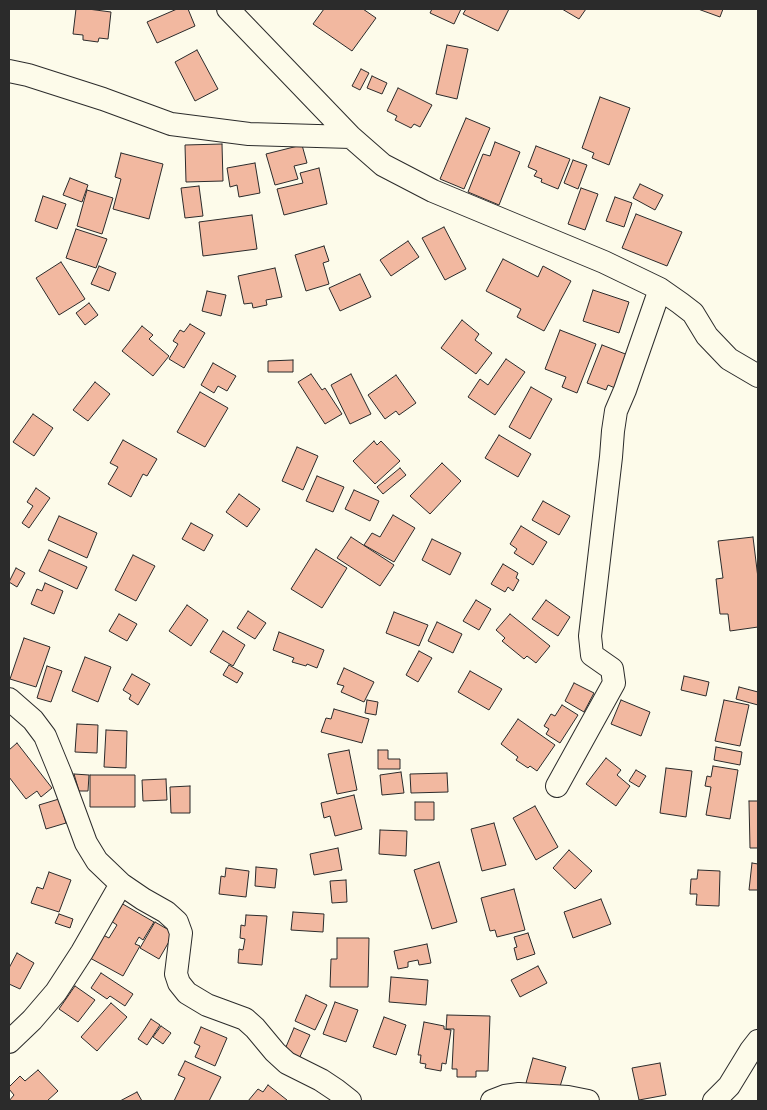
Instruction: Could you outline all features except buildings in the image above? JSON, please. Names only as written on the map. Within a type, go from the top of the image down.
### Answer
[{"type":"street","points":[[228,9],[351,137],[383,165],[433,191],[604,262],[660,289],[693,314],[707,336],[729,358],[758,376]]},
{"type":"street","points":[[9,71],[28,75],[103,99],[171,124],[248,134],[351,137]]},
{"type":"street","points":[[557,786],[614,683],[612,669],[592,655],[590,636],[613,431],[616,411],[660,289]]},
{"type":"street","points":[[9,699],[33,720],[45,736],[62,775],[86,843],[97,861],[121,884],[166,912],[177,922],[181,933],[176,974],[179,983],[187,993],[207,1006],[245,1019],[274,1052],[287,1063],[321,1080],[350,1101]]},
{"type":"street","points":[[9,1042],[32,1020],[56,992],[121,884]]},
{"type":"street","points":[[9,1016],[32,1020]]},
{"type":"street","points":[[714,1101],[729,1086],[758,1041]]},
{"type":"street","points":[[492,1101],[505,1096],[519,1094],[568,1097],[588,1101]]}]
